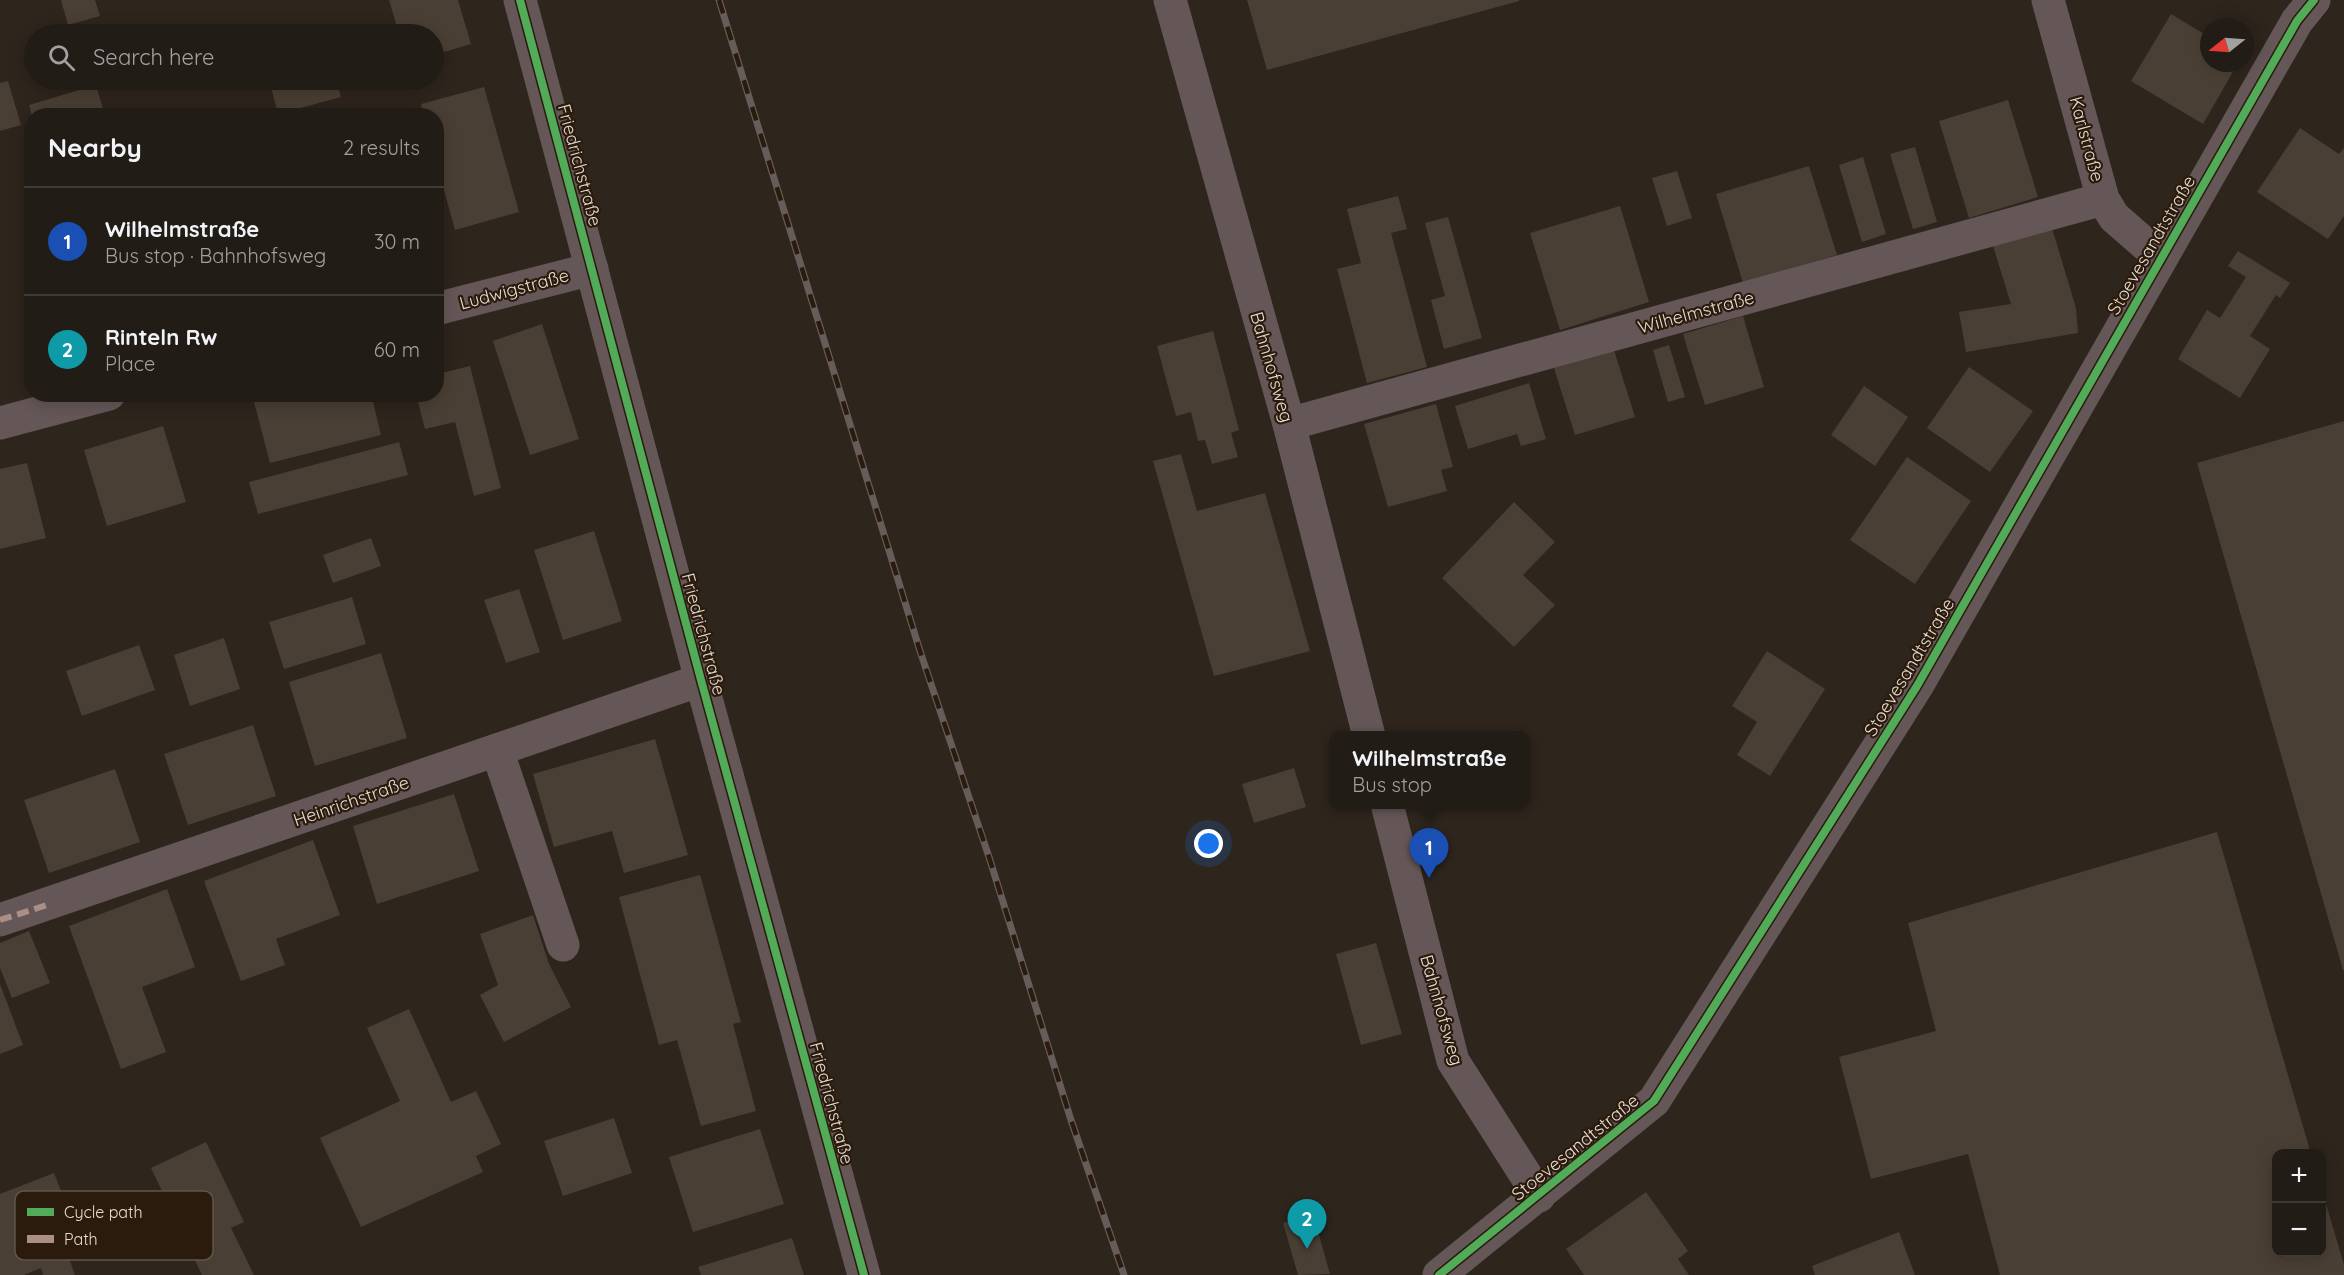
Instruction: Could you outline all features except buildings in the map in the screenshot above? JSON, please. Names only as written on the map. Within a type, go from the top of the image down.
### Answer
[{"type":"street","name":"Friedrichstraße","points":[[520,0],[701,680],[864,1275]]},
{"type":"street","name":"Bahnhofsweg","points":[[1170,0],[1288,424],[1368,731]]},
{"type":"street","name":"Karlstraße","points":[[2048,0],[2103,199],[2114,217],[2161,258]]},
{"type":"street","name":"Stoevesandtstraße","points":[[1439,1275],[1654,1101],[1917,687],[2297,21],[2314,0]]},
{"type":"street","name":"Wilhelmstraße","points":[[1288,424],[2103,199]]},
{"type":"street","name":"Ludwigstraße","points":[[444,307],[592,269]]},
{"type":"street","points":[[0,423],[79,402]]},
{"type":"street","name":"Heinrichstraße","points":[[0,920],[701,680]]},
{"type":"street","points":[[497,750],[563,945]]},
{"type":"street","name":"Bahnhofsweg","points":[[1388,809],[1453,1062],[1539,1196]]},
{"type":"railway","points":[[719,0],[920,651],[989,857],[1071,1120],[1124,1275]]},
{"type":"marked path","points":[[0,920],[47,905]]},
{"type":"cycle path","points":[[520,0],[701,680],[864,1275]]},
{"type":"cycle path","points":[[1439,1275],[1654,1101],[1917,686],[2297,21],[2314,0]]},
{"type":"place","name":"Wilhelmstraße","points":[[1429,878]]},
{"type":"place","name":"Rinteln Rw","points":[[1307,1249]]}]
